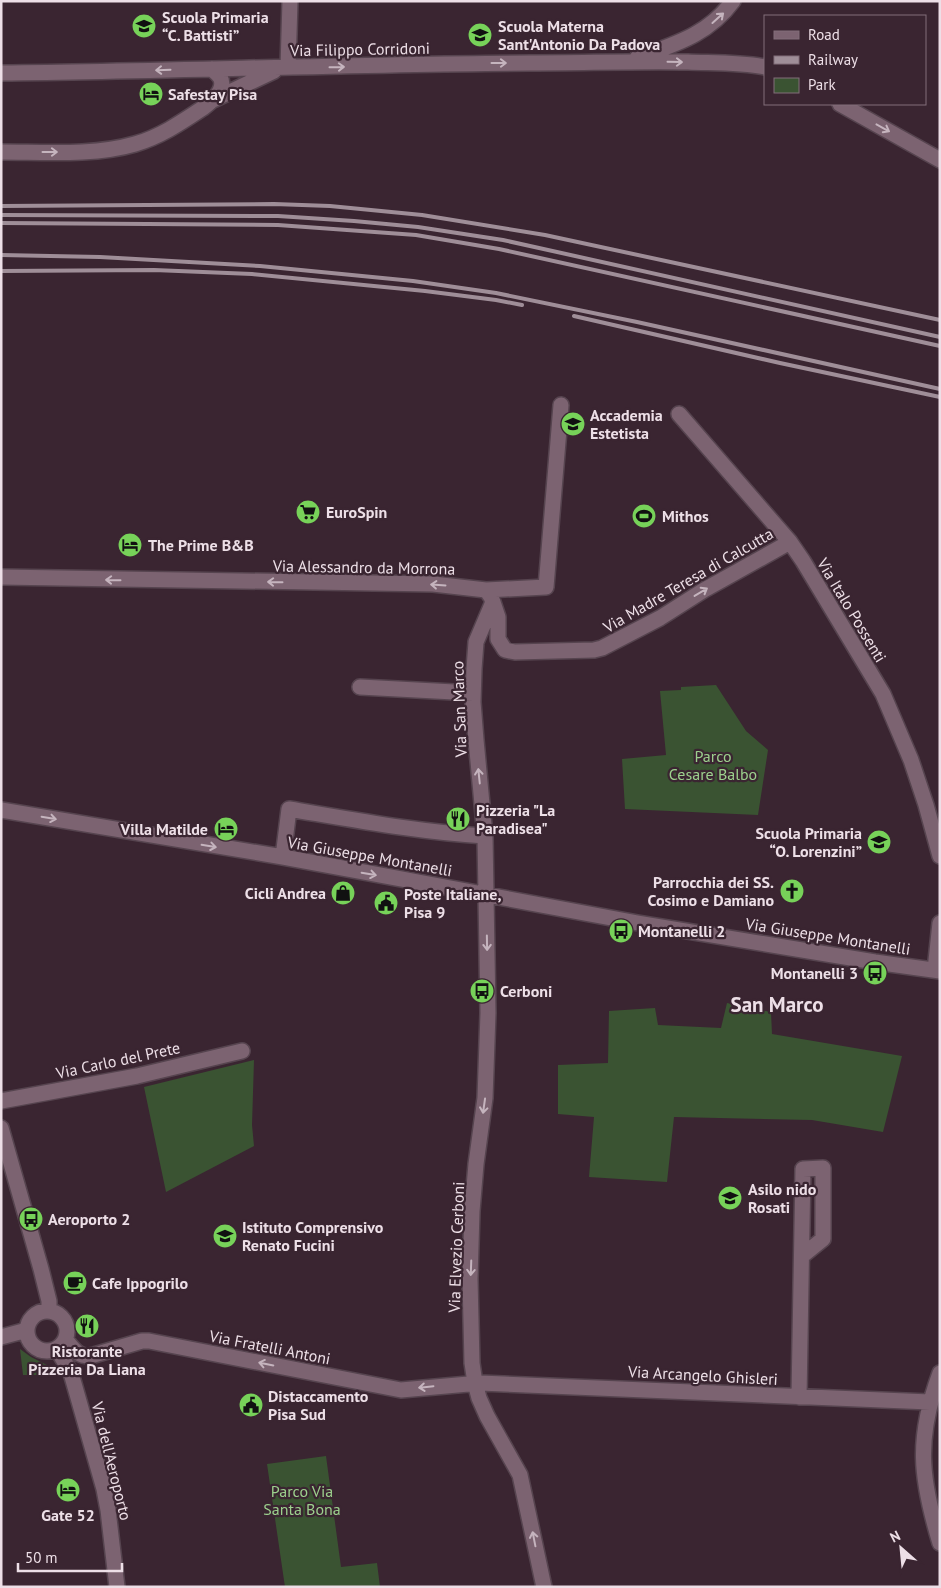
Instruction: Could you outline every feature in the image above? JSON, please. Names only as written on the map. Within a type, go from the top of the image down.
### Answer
[{"type":"street","points":[[1,152],[102,150],[128,146],[164,133],[212,101],[284,68],[290,1]]},
{"type":"street","points":[[629,61],[678,43],[700,32],[715,22],[733,1]]},
{"type":"street","points":[[629,61],[743,64],[764,67]]},
{"type":"street","name":"Via Filippo Corridoni","points":[[1,73],[629,61]]},
{"type":"street","points":[[212,69],[220,78],[221,87],[212,101]]},
{"type":"street","points":[[842,105],[940,160]]},
{"type":"street","points":[[490,596],[546,587],[561,406]]},
{"type":"street","name":"Via Italo Possenti","points":[[679,414],[790,542],[883,694],[911,760],[926,804],[940,856]]},
{"type":"street","name":"Via Madre Teresa di Calcutta","points":[[490,596],[498,617],[498,639],[503,648],[512,652],[594,650],[602,648],[660,618],[704,590],[790,542]]},
{"type":"street","name":"Via Alessandro da Morrona","points":[[1,577],[433,584],[490,596]]},
{"type":"street","name":"Via San Marco","points":[[486,895],[485,836],[473,693],[476,642],[490,596]]},
{"type":"street","points":[[360,687],[473,693]]},
{"type":"street","points":[[283,857],[290,808],[392,827],[485,836]]},
{"type":"street","name":"Via Giuseppe Montanelli","points":[[1,810],[283,857],[638,923],[937,971]]},
{"type":"street","name":"Via Elvezio Cerboni","points":[[486,895],[488,1013],[485,1098],[472,1211],[470,1279],[472,1363],[479,1398],[520,1475],[544,1587]]},
{"type":"street","points":[[937,971],[940,923]]},
{"type":"street","name":"Via Carlo del Prete","points":[[1,1101],[137,1076],[242,1051]]},
{"type":"street","points":[[1,1128],[42,1268],[49,1310]]},
{"type":"street","points":[[799,1397],[803,1169],[822,1168],[823,1239],[802,1256]]},
{"type":"street","points":[[49,1310],[65,1320],[68,1332],[62,1344],[51,1351],[44,1351],[38,1349],[29,1339],[27,1330],[31,1319],[36,1314],[49,1310]]},
{"type":"street","points":[[1,1337],[27,1330]]},
{"type":"street","name":"Via Fratelli Antoni","points":[[62,1344],[78,1354],[86,1356],[149,1341],[401,1390],[475,1383]]},
{"type":"street","name":"Via dell'Aeroporto","points":[[62,1344],[104,1488],[117,1587]]},
{"type":"street","points":[[940,1373],[930,1402],[923,1440],[924,1474],[930,1510],[940,1543]]},
{"type":"street","name":"Via Arcangelo Ghisleri","points":[[475,1383],[930,1402]]},
{"type":"green space","name":"Parco Cesare Balbo","points":[[716,685],[746,731],[768,750],[758,815],[625,809],[622,759],[666,755],[660,691],[681,690],[681,687]]},
{"type":"green space","points":[[727,1003],[771,1012],[772,1034],[902,1056],[883,1132],[812,1120],[674,1117],[667,1182],[589,1177],[594,1117],[558,1114],[558,1065],[608,1063],[609,1011],[655,1008],[658,1025],[721,1028]]},
{"type":"green space","points":[[254,1060],[252,1125],[254,1146],[166,1192],[144,1087]]},
{"type":"green space","points":[[20,1349],[49,1366],[54,1375],[23,1375]]},
{"type":"green space","name":"Parco Via Santa Bona","points":[[326,1456],[341,1567],[377,1563],[380,1587],[285,1587],[267,1464]]},
{"type":"railway","points":[[1,206],[274,204],[330,206],[422,215],[545,235],[940,320]]},
{"type":"railway","points":[[1,215],[278,216],[418,227],[503,240],[940,337]]},
{"type":"railway","points":[[1,223],[278,225],[416,235],[499,249],[940,346]]},
{"type":"railway","points":[[1,255],[100,257],[260,266],[413,281],[496,293],[940,389]]},
{"type":"railway","points":[[1,271],[154,270],[252,274],[425,291],[522,305]]},
{"type":"railway","points":[[574,316],[940,397]]},
{"type":"place","name":"Scuola Primaria “C. Battisti”","points":[[144,26]]},
{"type":"place","name":"Scuola Materna Sant'Antonio Da Padova","points":[[480,35]]},
{"type":"place","name":"Safestay Pisa","points":[[151,94]]},
{"type":"place","name":"Accademia Estetista","points":[[573,424]]},
{"type":"place","name":"EuroSpin","points":[[308,512]]},
{"type":"place","name":"Mithos","points":[[644,516]]},
{"type":"place","name":"The Prime B&B","points":[[130,545]]},
{"type":"place","name":"Pizzeria \"La Paradisea\"","points":[[458,819]]},
{"type":"place","name":"Villa Matilde","points":[[226,829]]},
{"type":"place","name":"Scuola Primaria “O. Lorenzini”","points":[[879,842]]},
{"type":"place","name":"Parrocchia dei SS. Cosimo e Damiano","points":[[792,891]]},
{"type":"place","name":"Cicli Andrea","points":[[343,893]]},
{"type":"place","name":"Poste Italiane, Pisa 9","points":[[386,903]]},
{"type":"place","name":"Montanelli 2","points":[[621,931]]},
{"type":"place","name":"Montanelli 3","points":[[875,973]]},
{"type":"place","name":"Cerboni","points":[[482,991]]},
{"type":"place","name":"Asilo nido Rosati","points":[[730,1198]]},
{"type":"place","name":"Aeroporto 2","points":[[31,1219]]},
{"type":"place","name":"Istituto Comprensivo Renato Fucini","points":[[225,1236]]},
{"type":"place","name":"Cafe Ippogrilo","points":[[75,1283]]},
{"type":"place","name":"Ristorante Pizzeria Da Liana","points":[[87,1326]]},
{"type":"place","name":"Distaccamento Pisa Sud","points":[[251,1405]]},
{"type":"place","name":"Gate 52","points":[[68,1490]]},
{"type":"district","name":"San Marco","points":[[777,1004]]}]
